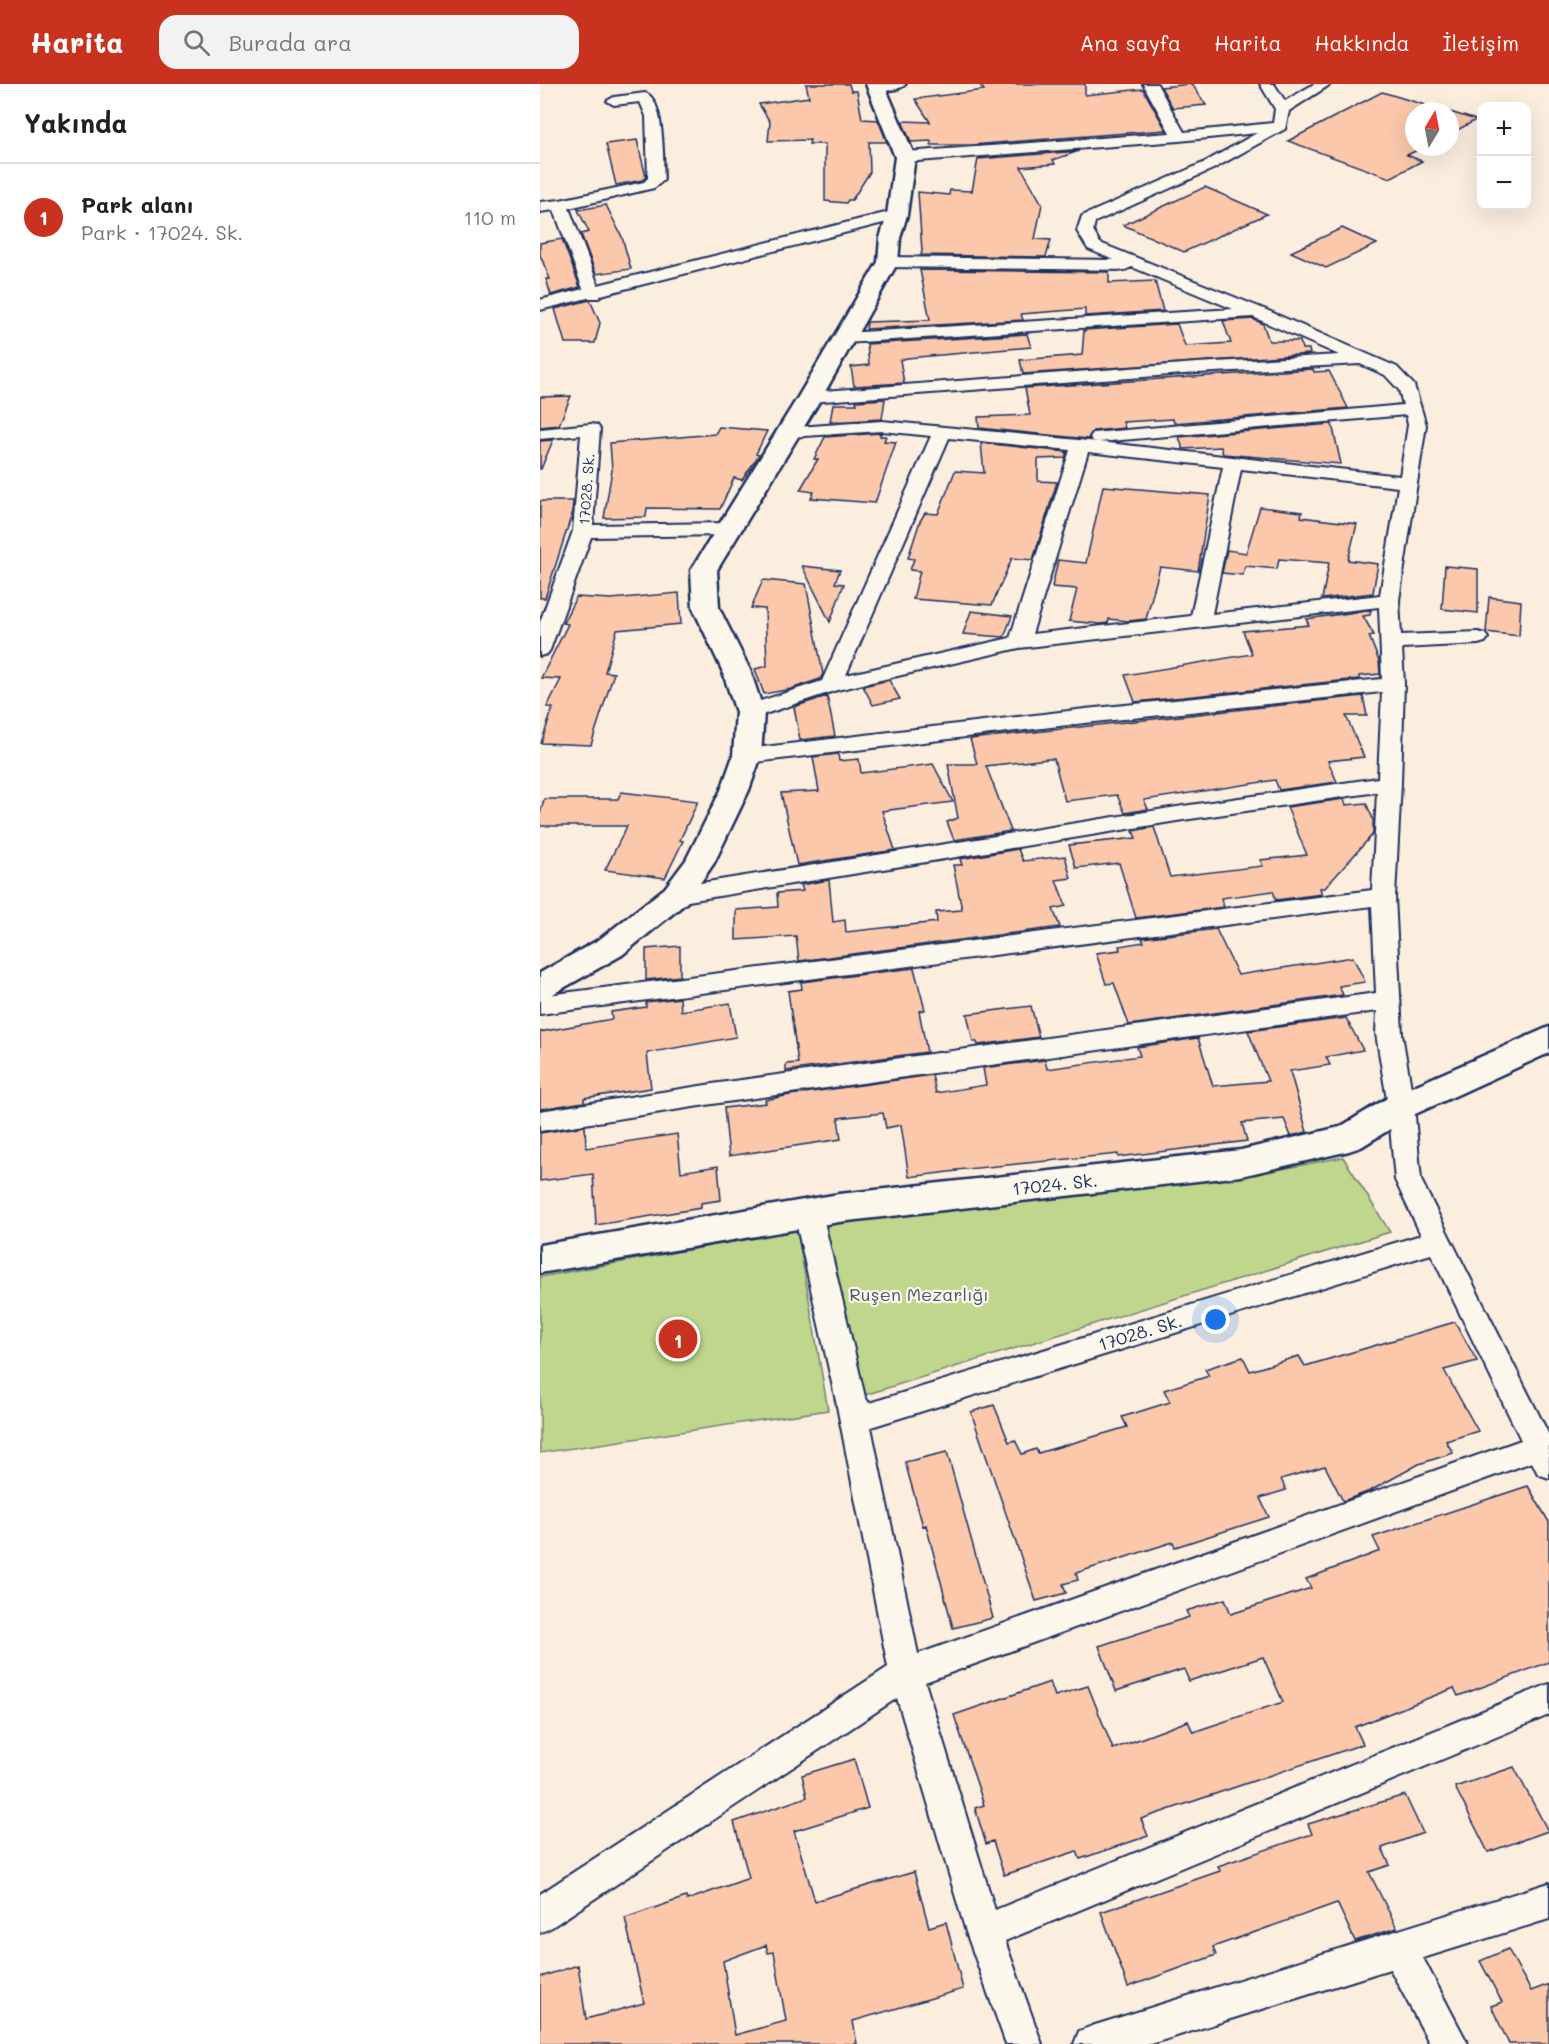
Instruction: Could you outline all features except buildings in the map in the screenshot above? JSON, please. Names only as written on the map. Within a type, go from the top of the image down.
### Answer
[{"type":"street","points":[[1150,84],[1179,137]]},
{"type":"street","points":[[1267,84],[1281,118]]},
{"type":"street","points":[[540,1915],[906,1674],[1544,1455],[1407,1180],[1401,1106],[1389,1034],[1383,897],[1393,684],[1389,600],[1417,425],[1408,389],[1391,371],[1258,313],[1094,246],[1085,231],[1088,219],[1208,166],[1281,118],[1324,84]]},
{"type":"street","points":[[540,987],[611,947],[676,895],[699,863],[735,790],[747,756],[750,712],[736,670],[706,608],[704,570],[727,529],[810,397],[888,262],[890,238],[897,215],[905,157],[883,85]]},
{"type":"street","points":[[540,207],[560,205],[650,185],[656,180],[653,116],[645,97],[614,101]]},
{"type":"street","points":[[905,157],[1179,137],[1281,118]]},
{"type":"street","points":[[560,205],[593,294]]},
{"type":"street","points":[[540,305],[593,294],[661,274],[897,215]]},
{"type":"street","points":[[888,262],[1137,265]]},
{"type":"street","points":[[845,338],[1258,313]]},
{"type":"street","points":[[810,397],[1197,368],[1363,359]]},
{"type":"street","points":[[1045,442],[1414,410]]},
{"type":"street","points":[[789,432],[882,426],[1407,482]]},
{"type":"street","name":"17028. Sk.","points":[[540,434],[591,429],[583,531],[540,650]]},
{"type":"street","points":[[831,685],[942,432]]},
{"type":"street","points":[[1019,642],[1081,446]]},
{"type":"street","points":[[1200,621],[1233,463]]},
{"type":"street","points":[[583,531],[727,529]]},
{"type":"street","points":[[750,712],[831,685],[1019,642],[1389,600]]},
{"type":"street","points":[[1392,642],[1478,638]]},
{"type":"street","points":[[747,756],[1085,716],[1393,684]]},
{"type":"street","points":[[676,895],[1183,813],[1390,783]]},
{"type":"street","points":[[540,1005],[1383,897]]},
{"type":"street","points":[[540,1121],[1389,1000]]},
{"type":"street","name":"17024. Sk.","points":[[540,1259],[808,1213],[1241,1163],[1349,1138],[1401,1106],[1549,1040]]},
{"type":"street","points":[[808,1213],[851,1401],[906,1674],[984,1932],[1024,2044]]},
{"type":"street","name":"17028. Sk.","points":[[851,1401],[863,1417],[1436,1241]]},
{"type":"street","points":[[984,1932],[1549,1699]]},
{"type":"street","points":[[1092,2044],[1549,1901]]},
{"type":"street","points":[[1399,1949],[1450,2044]]},
{"type":"green space","name":"Ruşen Mezarlığı","points":[[1343,1157],[1390,1232],[855,1398],[822,1226],[1059,1193],[1166,1185],[1257,1174]]},
{"type":"green space","points":[[797,1230],[828,1410],[540,1453],[540,1277]]},
{"type":"place","name":"Park alanı","points":[[678,1339]]}]
